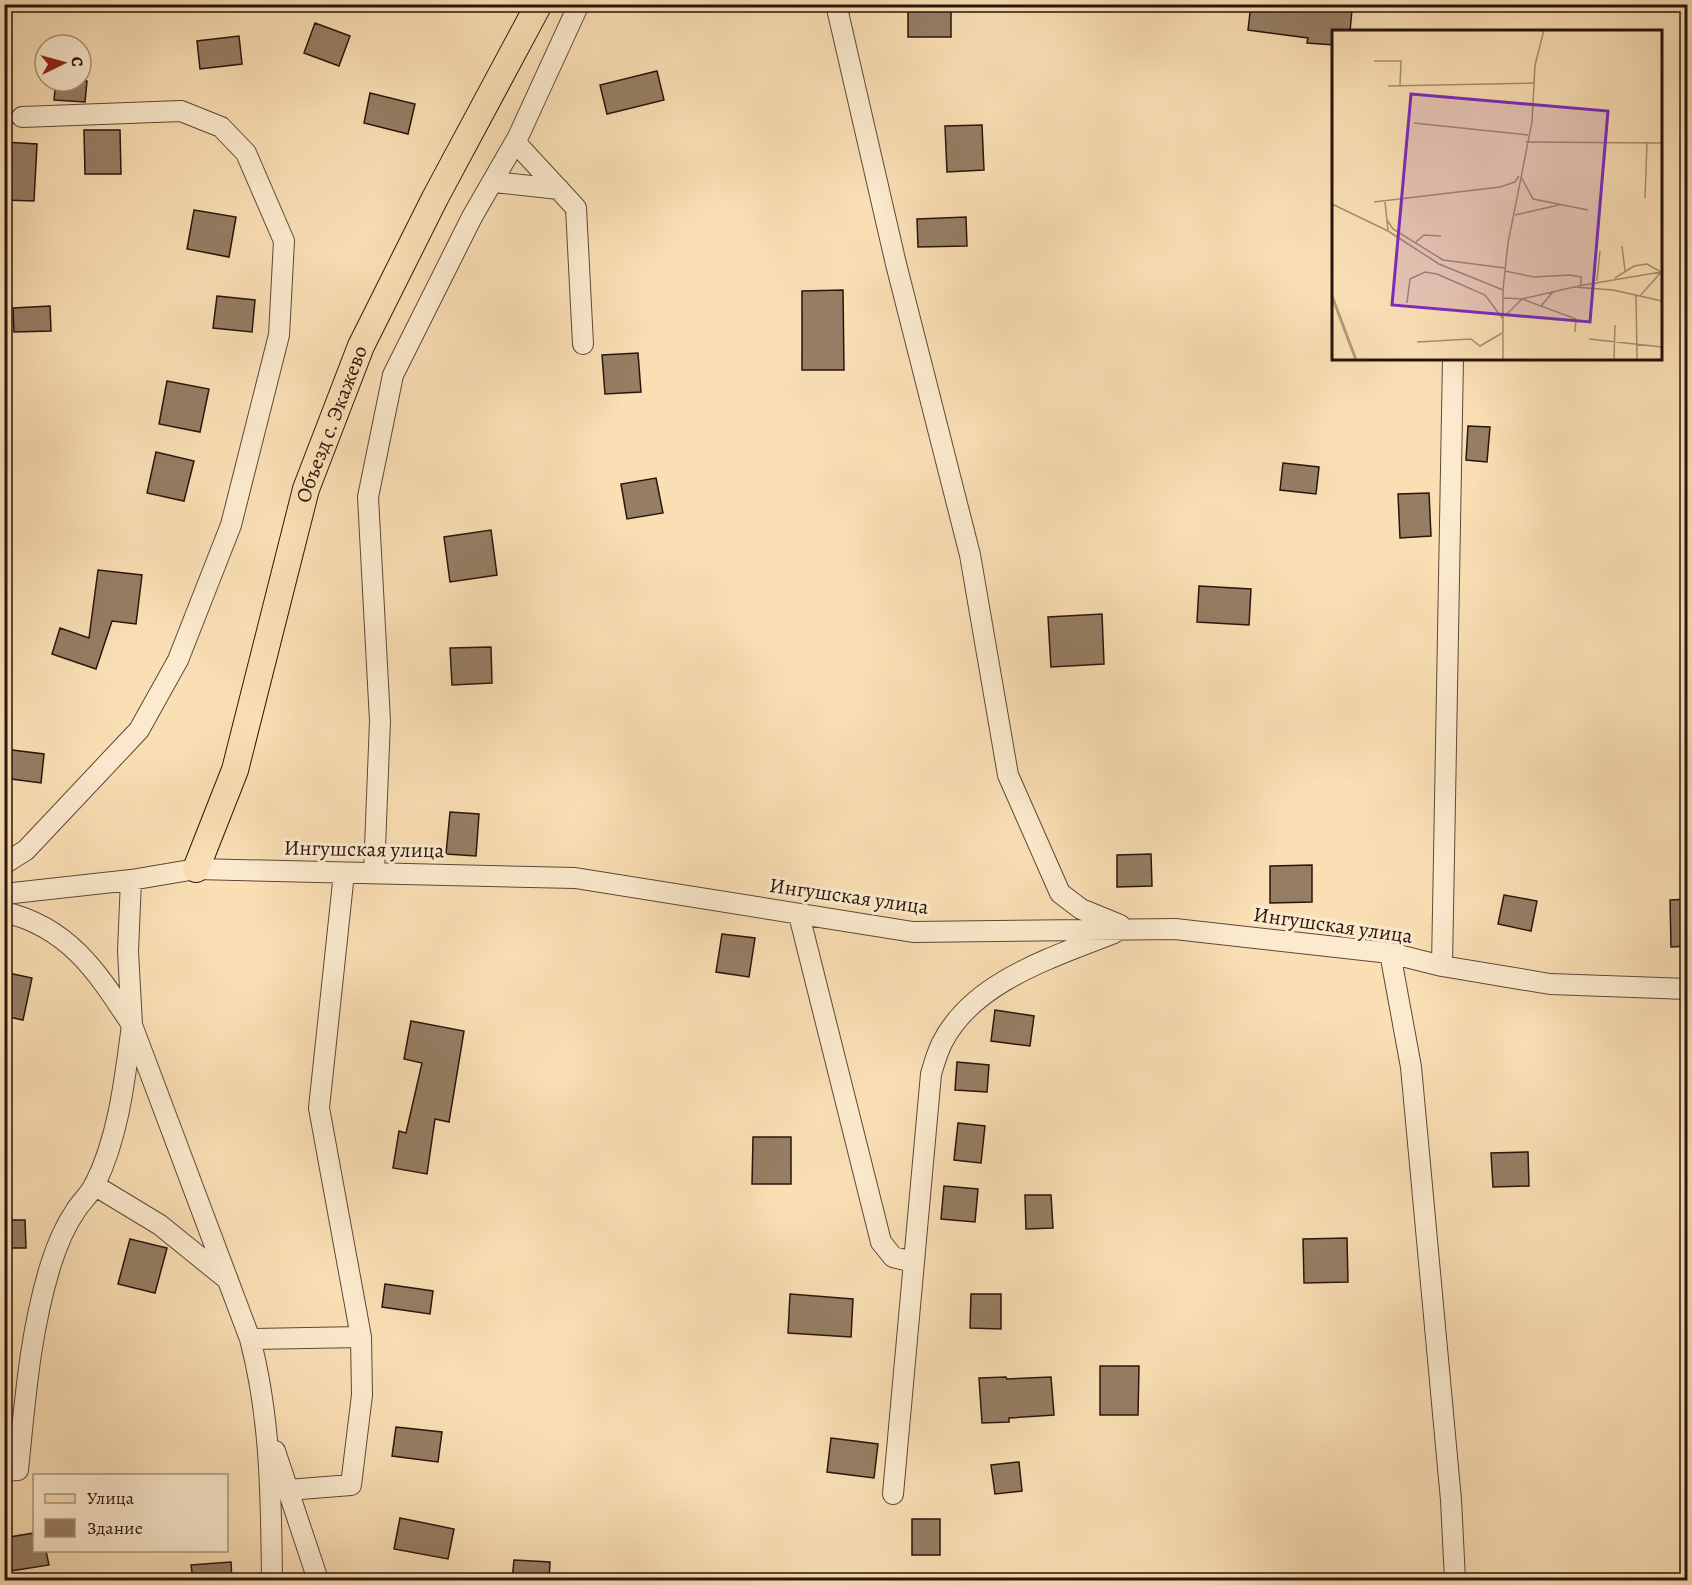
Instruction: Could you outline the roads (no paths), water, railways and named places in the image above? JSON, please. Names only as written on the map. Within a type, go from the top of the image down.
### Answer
[{"type":"main road","name":"Объезд с. Экажево","points":[[196,869],[235,770],[306,489],[361,346],[435,198],[538,4]]},
{"type":"street","points":[[374,873],[380,721],[368,497],[393,375],[472,217],[515,142],[579,4]]},
{"type":"street","points":[[836,4],[893,253],[970,555],[1008,775],[1060,893],[1081,909],[1128,928]]},
{"type":"street","points":[[4,864],[26,850],[140,730],[178,660],[231,525],[279,335],[284,242],[246,153],[221,127],[181,111],[22,117]]},
{"type":"street","points":[[515,142],[576,208],[583,344]]},
{"type":"street","points":[[494,182],[559,189]]},
{"type":"street","points":[[1442,966],[1453,360]]},
{"type":"street","name":"Ингушская улица","points":[[4,894],[131,880],[196,869],[575,878],[913,932],[1175,929],[1390,953],[1442,966],[1550,984],[1688,989]]},
{"type":"street","points":[[288,1490],[351,1485],[362,1395],[361,1337],[319,1108],[344,873]]},
{"type":"street","points":[[4,1471],[18,1470],[29,1357],[51,1265],[75,1211],[94,1185],[122,1096],[132,1025],[128,951],[131,880]]},
{"type":"street","points":[[4,912],[29,917],[56,932],[101,978],[132,1025],[250,1339],[262,1384],[268,1431],[272,1581]]},
{"type":"street","points":[[799,915],[881,1242],[893,1257],[913,1262]]},
{"type":"street","points":[[893,1494],[931,1074],[941,1044],[956,1022],[976,1002],[1003,982],[1040,963],[1128,928]]},
{"type":"street","points":[[1390,953],[1411,1067],[1451,1500],[1455,1581]]},
{"type":"street","points":[[94,1185],[160,1225],[228,1280]]},
{"type":"street","points":[[250,1339],[361,1337]]},
{"type":"street","points":[[268,1431],[318,1581]]}]
